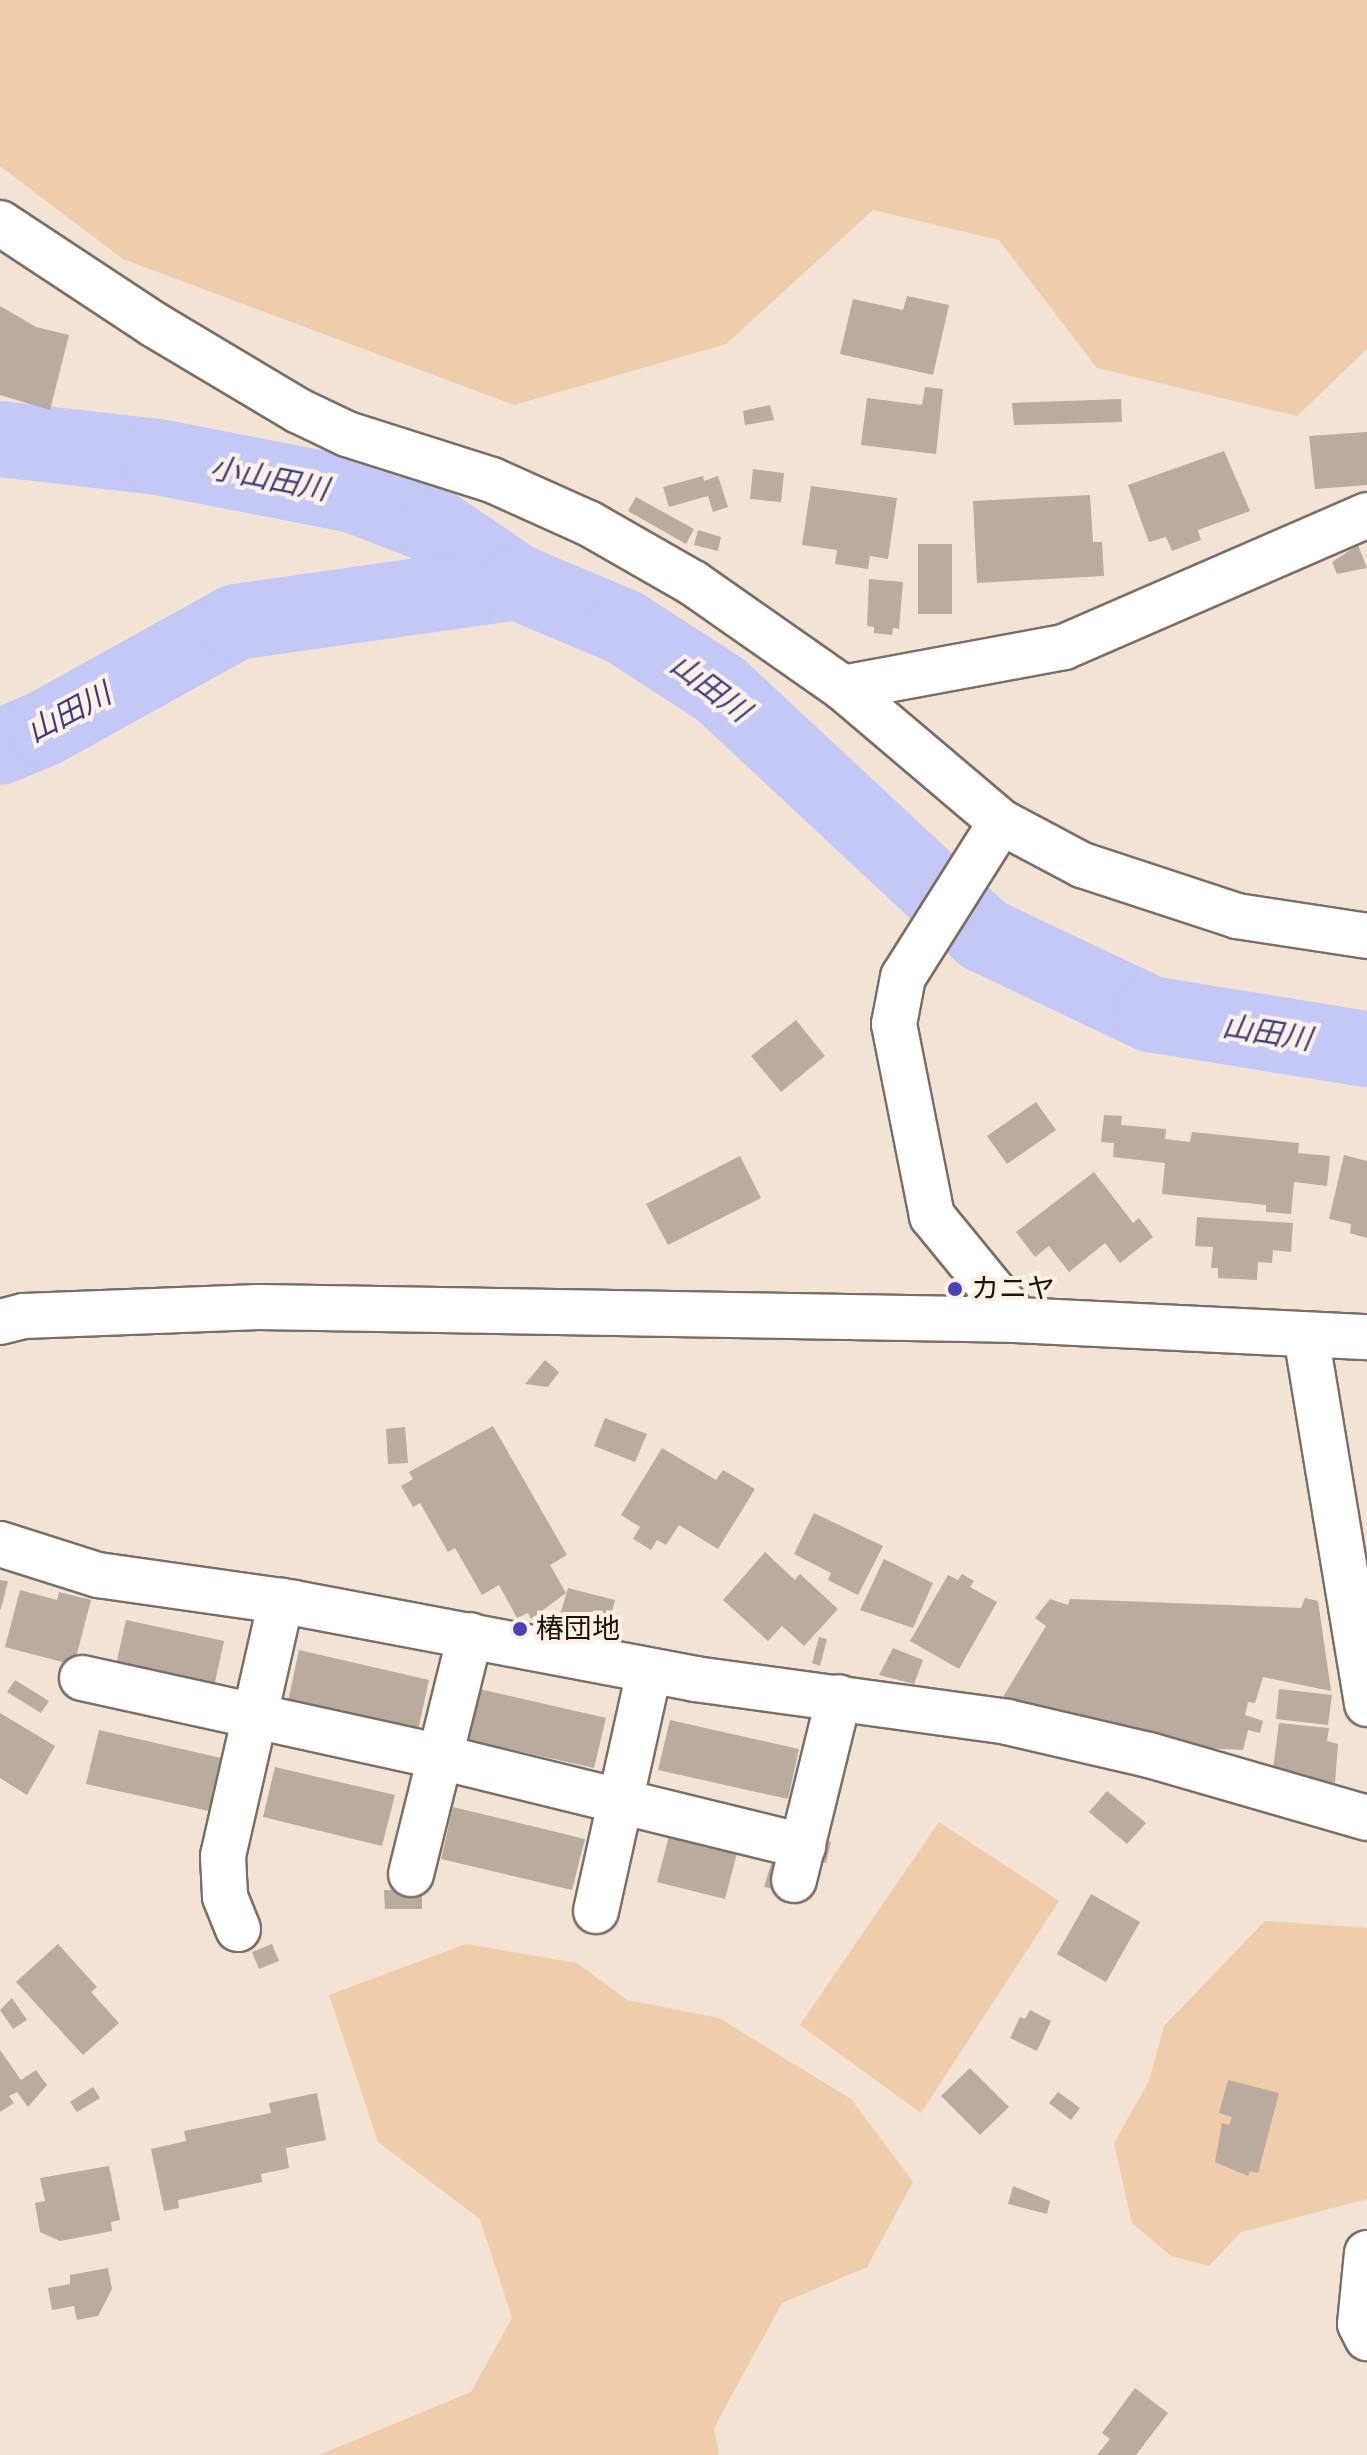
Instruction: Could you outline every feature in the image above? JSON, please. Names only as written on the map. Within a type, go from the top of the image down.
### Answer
[{"type":"street","points":[[0,223],[153,324],[347,434],[492,480],[590,524],[693,583],[843,688],[1001,822],[1082,865],[1168,897],[1237,916],[1367,936]]},
{"type":"street","points":[[843,688],[1064,647],[1367,515]]},
{"type":"street","points":[[1001,822],[903,977],[894,1024],[932,1216],[948,1242],[1017,1320]]},
{"type":"street","points":[[0,1322],[24,1316],[259,1307],[1017,1320],[1367,1337]]},
{"type":"street","points":[[1306,1335],[1358,1596],[1367,1704]]},
{"type":"street","points":[[0,1544],[98,1575],[281,1601],[649,1671],[1065,1733],[1367,1818]]},
{"type":"street","points":[[238,1929],[222,1876],[281,1601]]},
{"type":"street","points":[[411,1874],[470,1635]]},
{"type":"street","points":[[596,1911],[649,1671]]},
{"type":"street","points":[[82,1678],[622,1800],[798,1863],[839,1697]]},
{"type":"street","points":[[1367,2253],[1360,2324],[1367,2338]]},
{"type":"shaded area","points":[[0,0],[1367,0],[1367,349],[1297,416],[1097,368],[999,240],[873,210],[726,344],[514,405],[123,259],[0,166]]},
{"type":"shaded area","points":[[939,1822],[1059,1901],[921,2113],[800,2025]]},
{"type":"shaded area","points":[[1265,1921],[1367,1928],[1367,2199],[1241,2232],[1209,2266],[1171,2256],[1132,2223],[1114,2143],[1149,2081],[1164,2026]]},
{"type":"shaded area","points":[[466,1944],[577,1963],[627,2000],[719,2018],[851,2099],[913,2182],[867,2267],[782,2303],[714,2428],[719,2455],[319,2455],[471,2392],[512,2318],[480,2219],[378,2142],[329,1995]]},
{"type":"building","points":[[907,296],[949,305],[933,375],[840,354],[853,299],[903,310]]},
{"type":"building","points":[[0,306],[36,327],[69,335],[50,410],[0,395]]},
{"type":"building","points":[[925,387],[943,389],[936,454],[861,445],[867,398],[922,405]]},
{"type":"building","points":[[1121,399],[1122,422],[1014,425],[1012,403]]},
{"type":"building","points":[[770,405],[774,420],[745,425],[743,411]]},
{"type":"building","points":[[1367,432],[1367,485],[1315,489],[1309,436]]},
{"type":"building","points":[[1224,451],[1250,511],[1198,530],[1201,540],[1172,551],[1166,537],[1149,542],[1128,485]]},
{"type":"building","points":[[753,469],[784,473],[781,502],[750,499]]},
{"type":"building","points":[[703,476],[704,481],[718,476],[728,507],[713,512],[708,496],[669,507],[663,487]]},
{"type":"building","points":[[811,486],[897,498],[888,559],[870,556],[868,569],[835,564],[837,550],[802,545]]},
{"type":"building","points":[[1090,495],[1093,542],[1102,542],[1104,576],[977,583],[973,501]]},
{"type":"building","points":[[636,497],[694,529],[686,544],[628,511]]},
{"type":"building","points":[[698,530],[721,537],[718,551],[694,545]]},
{"type":"building","points":[[918,544],[952,544],[952,614],[918,614]]},
{"type":"building","points":[[1358,545],[1367,568],[1337,574],[1332,562]]},
{"type":"building","points":[[869,579],[903,582],[899,629],[893,628],[892,635],[874,633],[874,627],[867,626]]},
{"type":"building","points":[[796,1020],[825,1056],[781,1092],[751,1056]]},
{"type":"building","points":[[1036,1102],[1056,1130],[1007,1164],[987,1136]]},
{"type":"building","points":[[1104,1115],[1122,1116],[1121,1125],[1166,1129],[1165,1139],[1190,1142],[1192,1132],[1299,1143],[1298,1153],[1330,1156],[1327,1186],[1294,1182],[1291,1214],[1266,1212],[1266,1205],[1162,1194],[1165,1163],[1113,1157],[1114,1143],[1101,1142]]},
{"type":"building","points":[[1344,1155],[1367,1161],[1367,1238],[1350,1233],[1351,1224],[1329,1219]]},
{"type":"building","points":[[740,1156],[761,1198],[668,1245],[646,1204]]},
{"type":"building","points":[[1094,1172],[1133,1223],[1139,1218],[1153,1237],[1120,1263],[1105,1243],[1069,1272],[1049,1246],[1035,1257],[1016,1232]]},
{"type":"building","points":[[1197,1217],[1293,1223],[1291,1252],[1273,1250],[1272,1263],[1258,1262],[1257,1280],[1218,1278],[1218,1268],[1211,1268],[1213,1247],[1195,1246]]},
{"type":"building","points":[[545,1360],[559,1372],[548,1387],[525,1384]]},
{"type":"building","points":[[605,1418],[647,1434],[635,1462],[594,1446]]},
{"type":"building","points":[[493,1426],[567,1555],[550,1565],[566,1593],[531,1619],[528,1613],[517,1618],[499,1585],[482,1595],[455,1548],[448,1552],[420,1503],[413,1507],[401,1486],[413,1479],[409,1472]]},
{"type":"building","points":[[405,1427],[408,1463],[388,1464],[386,1429]]},
{"type":"building","points":[[662,1448],[716,1480],[723,1470],[755,1489],[718,1549],[679,1525],[666,1545],[657,1540],[651,1550],[633,1539],[640,1527],[621,1515]]},
{"type":"building","points":[[814,1513],[883,1546],[858,1595],[828,1580],[831,1573],[794,1554]]},
{"type":"building","points":[[765,1552],[795,1580],[800,1574],[838,1609],[804,1646],[782,1626],[768,1641],[723,1600]]},
{"type":"building","points":[[884,1559],[933,1583],[913,1628],[860,1610]]},
{"type":"building","points":[[962,1574],[974,1581],[970,1587],[997,1602],[959,1669],[910,1641],[948,1575],[958,1580]]},
{"type":"building","points":[[0,1580],[8,1581],[1,1609],[0,1609]]},
{"type":"building","points":[[568,1588],[615,1600],[608,1628],[560,1615]]},
{"type":"building","points":[[20,1590],[57,1600],[59,1592],[91,1600],[74,1665],[5,1647]]},
{"type":"building","points":[[1305,1598],[1318,1601],[1331,1691],[1263,1677],[1255,1703],[1248,1702],[1245,1715],[1263,1721],[1260,1733],[1248,1730],[1243,1750],[1201,1748],[1003,1697],[1046,1626],[1035,1618],[1050,1599],[1068,1605],[1070,1599],[1301,1608]]},
{"type":"building","points":[[126,1620],[224,1641],[213,1691],[115,1669]]},
{"type":"building","points":[[819,1637],[827,1639],[820,1666],[812,1663]]},
{"type":"building","points":[[893,1648],[923,1660],[914,1684],[879,1675]]},
{"type":"building","points":[[299,1650],[429,1680],[418,1730],[288,1701]]},
{"type":"building","points":[[15,1680],[49,1701],[41,1713],[7,1692]]},
{"type":"building","points":[[475,1688],[606,1718],[594,1768],[464,1739]]},
{"type":"building","points":[[1279,1689],[1332,1695],[1328,1725],[1276,1719]]},
{"type":"building","points":[[0,1713],[55,1746],[27,1795],[0,1778]]},
{"type":"building","points":[[670,1720],[799,1749],[788,1799],[658,1770]]},
{"type":"building","points":[[1279,1723],[1329,1728],[1327,1741],[1338,1744],[1335,1783],[1273,1769]]},
{"type":"building","points":[[99,1730],[221,1758],[209,1811],[86,1784]]},
{"type":"building","points":[[275,1767],[395,1795],[382,1846],[263,1817]]},
{"type":"building","points":[[1107,1791],[1146,1823],[1127,1844],[1089,1812]]},
{"type":"building","points":[[453,1807],[585,1839],[572,1890],[441,1859]]},
{"type":"building","points":[[669,1836],[737,1853],[725,1899],[657,1882]]},
{"type":"building","points":[[823,1839],[831,1842],[826,1863],[817,1861]]},
{"type":"building","points":[[771,1864],[779,1866],[773,1889],[764,1887]]},
{"type":"building","points":[[384,1890],[422,1890],[422,1909],[385,1909]]},
{"type":"building","points":[[1091,1894],[1140,1922],[1106,1982],[1057,1954]]},
{"type":"building","points":[[58,1944],[97,1987],[91,1992],[119,2023],[83,2055],[16,1982]]},
{"type":"building","points":[[272,1944],[279,1961],[259,1969],[252,1952]]},
{"type":"building","points":[[12,1998],[27,2020],[13,2029],[0,2010]]},
{"type":"building","points":[[1030,2010],[1051,2021],[1037,2051],[1010,2038],[1020,2017],[1025,2019]]},
{"type":"building","points":[[0,2050],[21,2080],[36,2070],[47,2085],[28,2107],[17,2092],[9,2096],[14,2103],[0,2112]]},
{"type":"building","points":[[970,2068],[1009,2107],[980,2135],[941,2096]]},
{"type":"building","points":[[1228,2080],[1279,2093],[1258,2173],[1250,2171],[1248,2176],[1215,2162],[1222,2123],[1229,2125],[1232,2117],[1219,2113]]},
{"type":"building","points":[[93,2087],[100,2098],[77,2112],[70,2102]]},
{"type":"building","points":[[1058,2092],[1080,2108],[1071,2120],[1049,2103]]},
{"type":"building","points":[[317,2093],[326,2140],[286,2148],[289,2168],[261,2174],[262,2182],[178,2200],[179,2208],[164,2211],[151,2149],[186,2141],[184,2131],[271,2113],[269,2103]]},
{"type":"building","points":[[109,2166],[120,2220],[111,2222],[112,2231],[60,2241],[40,2232],[35,2203],[45,2201],[40,2178]]},
{"type":"building","points":[[1013,2186],[1050,2201],[1047,2214],[1008,2204]]},
{"type":"building","points":[[108,2268],[112,2289],[98,2316],[77,2320],[74,2306],[52,2310],[48,2288],[70,2284],[70,2275]]},
{"type":"building","points":[[1135,2388],[1168,2413],[1136,2455],[1097,2455],[1110,2439],[1102,2433]]},
{"type":"waterway","name":"小山田川","points":[[0,439],[158,457],[354,495],[436,527],[517,582]]},
{"type":"waterway","name":"山田川","points":[[0,747],[45,728],[236,622],[517,582],[624,627],[721,690],[984,935],[1150,1014],[1367,1049]]},
{"type":"place","name":"カニヤ","points":[[955,1289]]},
{"type":"place","name":"椿団地","points":[[520,1629]]}]
